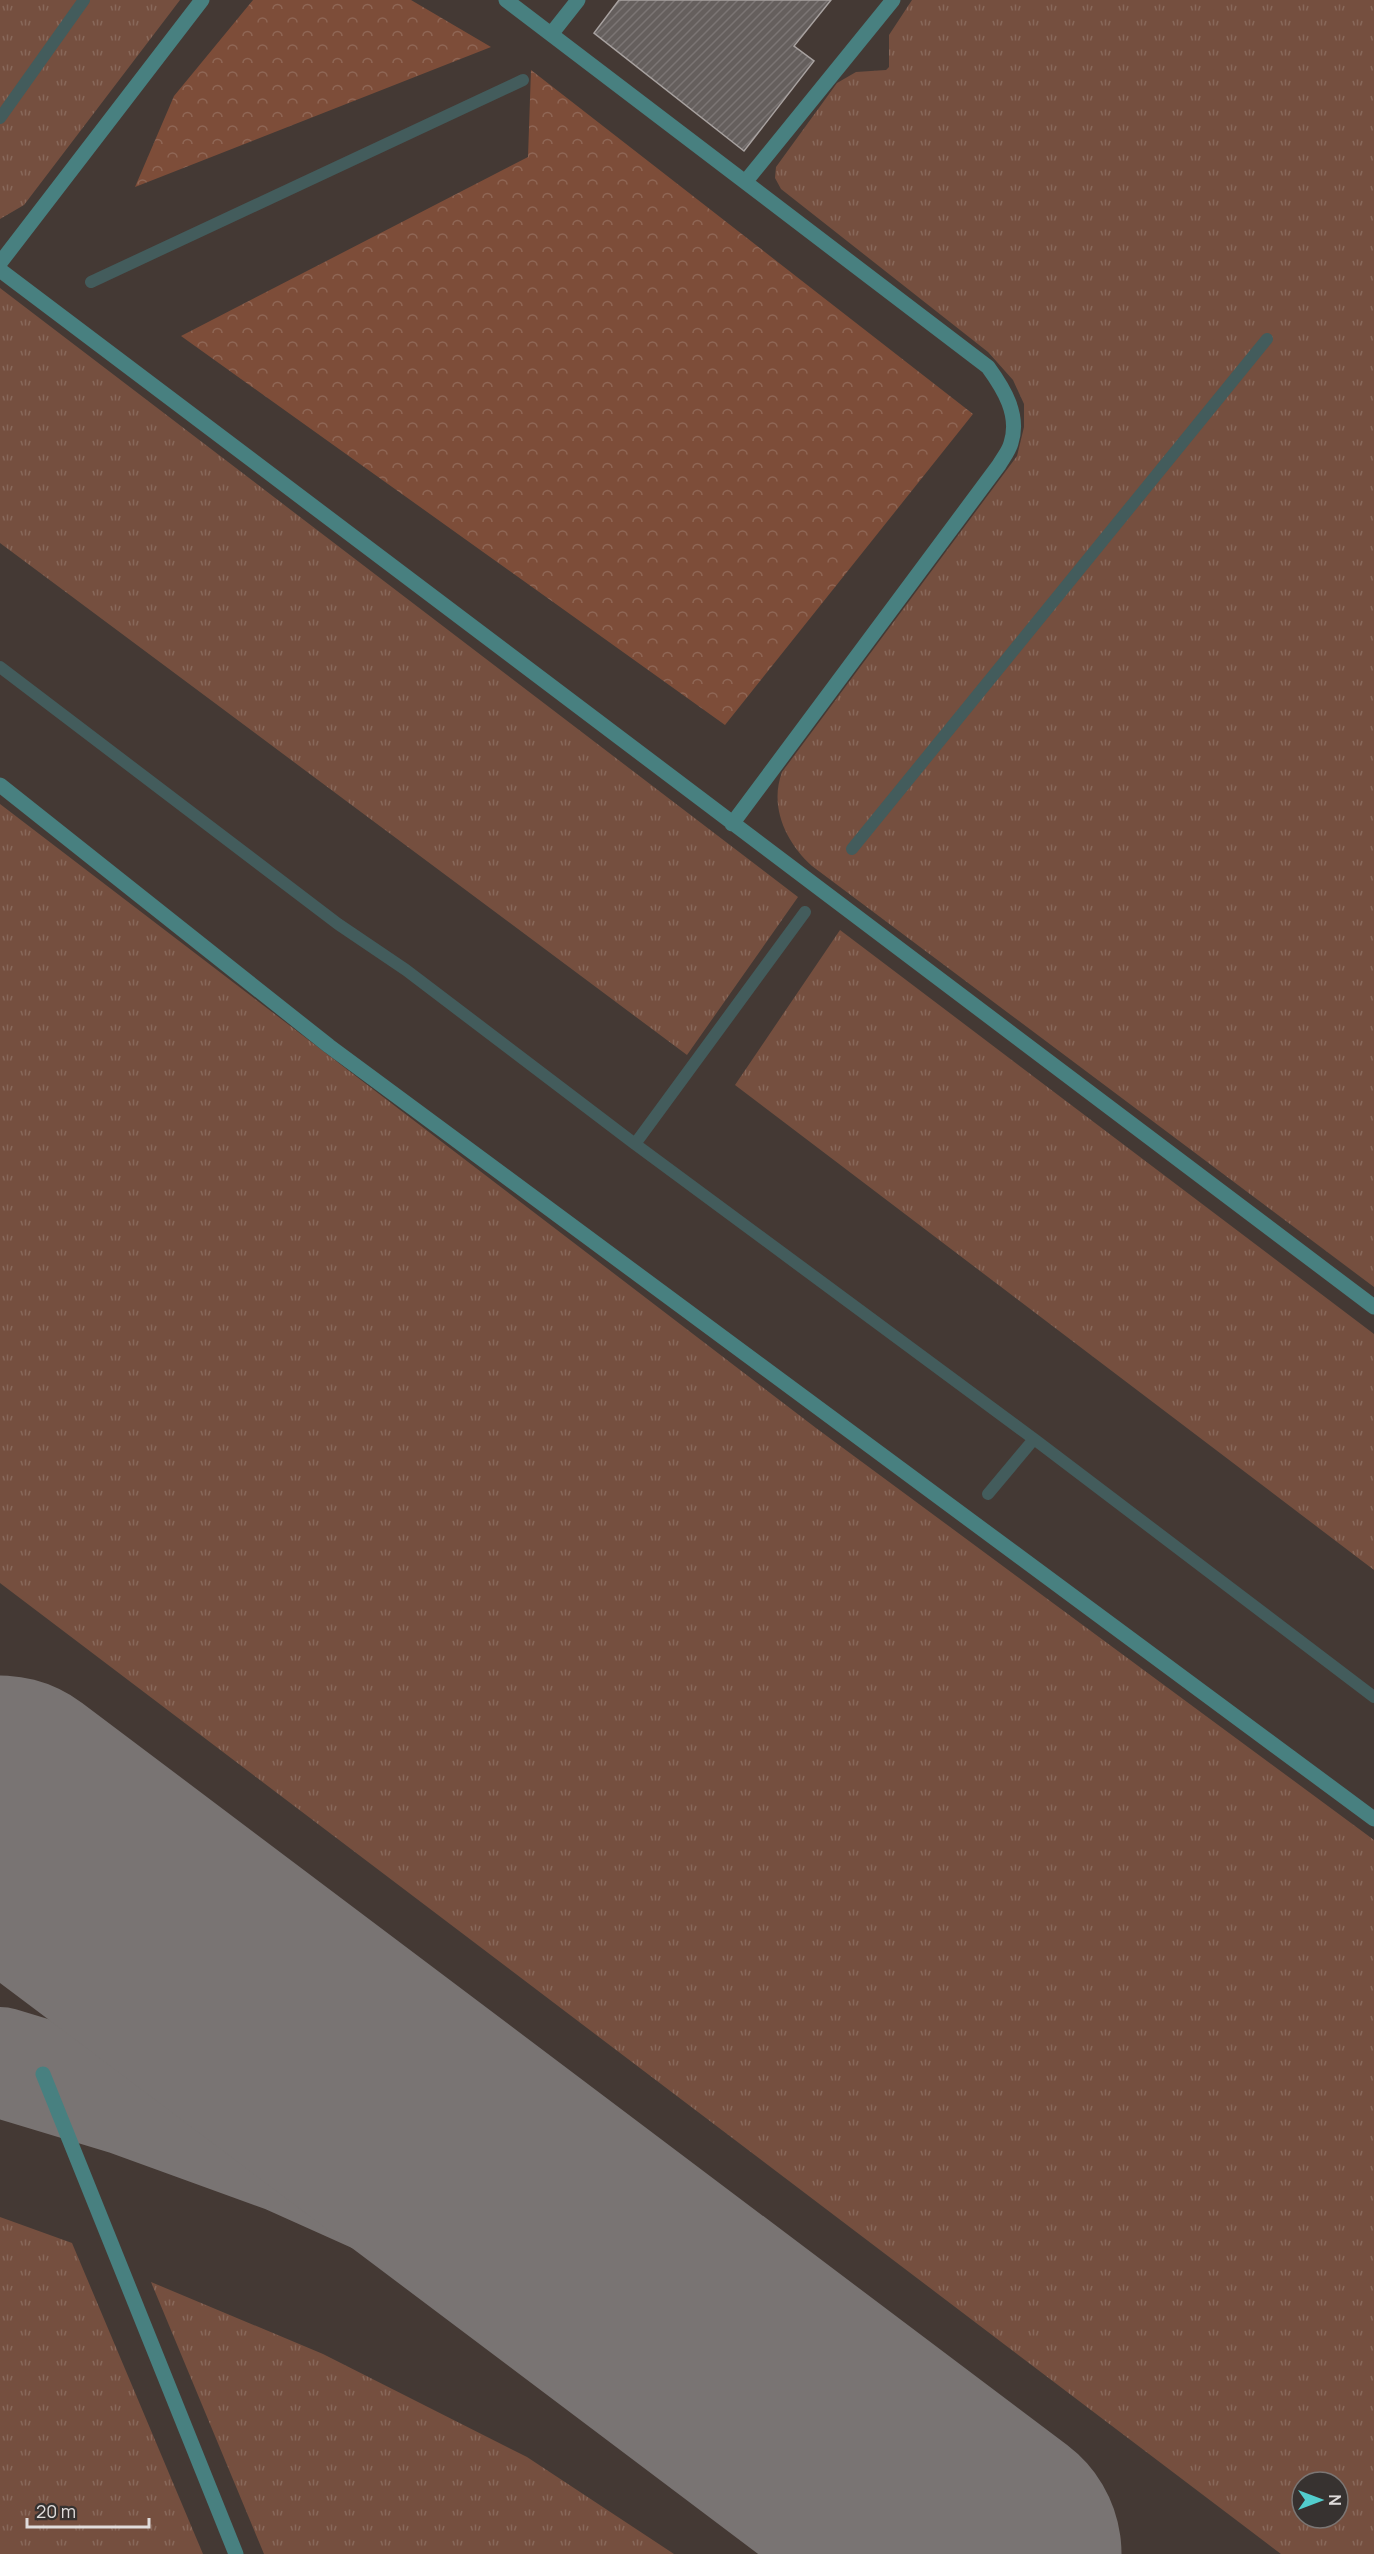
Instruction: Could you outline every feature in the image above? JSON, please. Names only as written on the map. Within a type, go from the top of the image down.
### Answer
[{"type":"lane","points":[[0,264],[202,0]]},
{"type":"lane","points":[[506,0],[988,367],[1005,390],[1013,416],[1011,444],[999,465],[732,824]]},
{"type":"lane","points":[[552,33],[578,0]]},
{"type":"lane","points":[[746,182],[893,0]]},
{"type":"lane","points":[[0,270],[1374,1307]]},
{"type":"lane","points":[[0,785],[329,1046],[1374,1819]]},
{"type":"lane","points":[[43,2074],[236,2554]]},
{"type":"shaded area","points":[[98,0],[965,0],[1374,1244],[1374,2554],[0,2554],[0,133]]},
{"type":"green space","points":[[0,0],[180,0],[24,205],[0,219]]},
{"type":"green space","points":[[253,0],[411,0],[491,47],[135,187],[174,96]]},
{"type":"green space","points":[[912,0],[1374,0],[1374,1287],[812,866],[795,846],[782,823],[778,785],[782,772],[1017,456],[1024,427],[1024,404],[1013,380],[988,352],[781,189],[775,178],[776,167],[837,83],[856,72],[886,70],[889,67],[889,35]]},
{"type":"green space","points":[[531,70],[973,414],[725,725],[181,336],[528,157]]},
{"type":"green space","points":[[0,288],[798,897],[687,1055],[0,543]]},
{"type":"green space","points":[[0,804],[816,1428],[1374,1840],[1374,2554],[1281,2554],[0,1583]]},
{"type":"green space","points":[[840,930],[1374,1334],[1374,1570],[735,1085]]},
{"type":"green space","points":[[0,2217],[72,2243],[203,2554],[0,2554]]},
{"type":"green space","points":[[151,2282],[323,2354],[527,2457],[674,2554],[264,2554]]},
{"type":"building","points":[[619,0],[831,0],[794,46],[814,61],[744,151],[594,33]]},
{"type":"waterway","points":[[0,118],[84,0]]},
{"type":"waterway","points":[[91,282],[523,80]]},
{"type":"waterway","points":[[852,849],[1267,339]]},
{"type":"waterway","points":[[0,667],[338,924],[406,970],[635,1144]]},
{"type":"waterway","points":[[805,912],[635,1144],[1034,1439],[988,1494]]},
{"type":"waterway","points":[[1034,1439],[1374,1697]]},
{"type":"taxiway","points":[[0,2062],[126,2100],[286,2158],[442,2228],[577,2303],[825,2433]]},
{"type":"runway","points":[[0,1812],[985,2554]]}]
